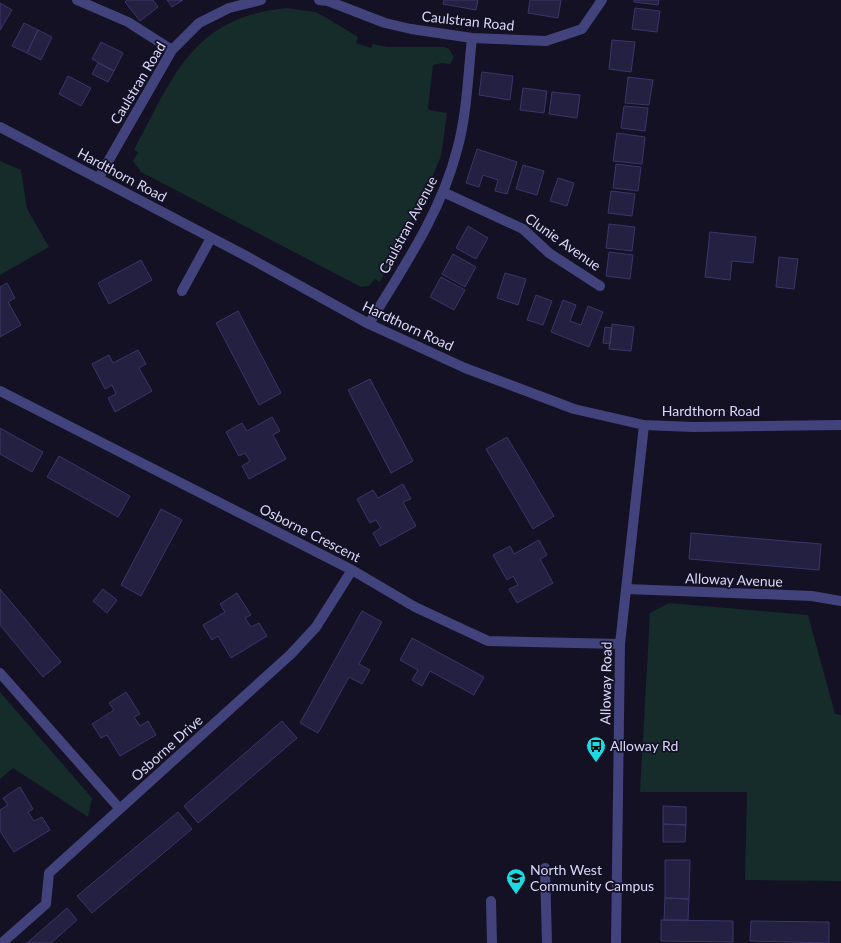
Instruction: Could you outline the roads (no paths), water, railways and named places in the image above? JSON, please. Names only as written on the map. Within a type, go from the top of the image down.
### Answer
[{"type":"street","points":[[78,0],[128,22],[172,50]]},
{"type":"street","name":"Caulstran Road","points":[[98,179],[172,50],[199,23],[229,8],[261,0]]},
{"type":"street","name":"Caulstran Road","points":[[319,0],[404,28],[472,38],[546,41],[582,29],[602,0]]},
{"type":"street","name":"Caulstran Avenue","points":[[369,324],[406,262],[443,192],[458,150],[472,38]]},
{"type":"street","name":"Hardthorn Road","points":[[0,127],[211,238],[369,324],[465,368],[567,406],[644,424],[693,427],[841,425]]},
{"type":"street","name":"Clunie Avenue","points":[[443,192],[523,229],[549,253],[600,286]]},
{"type":"street","points":[[182,291],[211,238]]},
{"type":"street","name":"Osborne Crescent","points":[[0,391],[352,570],[415,607],[488,641],[620,644]]},
{"type":"street","name":"Alloway Road","points":[[616,943],[620,644],[644,424]]},
{"type":"street","name":"Osborne Drive","points":[[3,942],[46,904],[49,873],[292,654],[316,627],[352,570]]},
{"type":"street","name":"Alloway Avenue","points":[[626,589],[812,596],[841,601]]},
{"type":"street","points":[[0,673],[120,810]]},
{"type":"street","points":[[545,868],[547,943]]},
{"type":"street","points":[[492,900],[492,943]]},
{"type":"place","name":"Alloway Rd","points":[[596,763]]},
{"type":"place","name":"North West Community Campus","points":[[516,895]]}]
